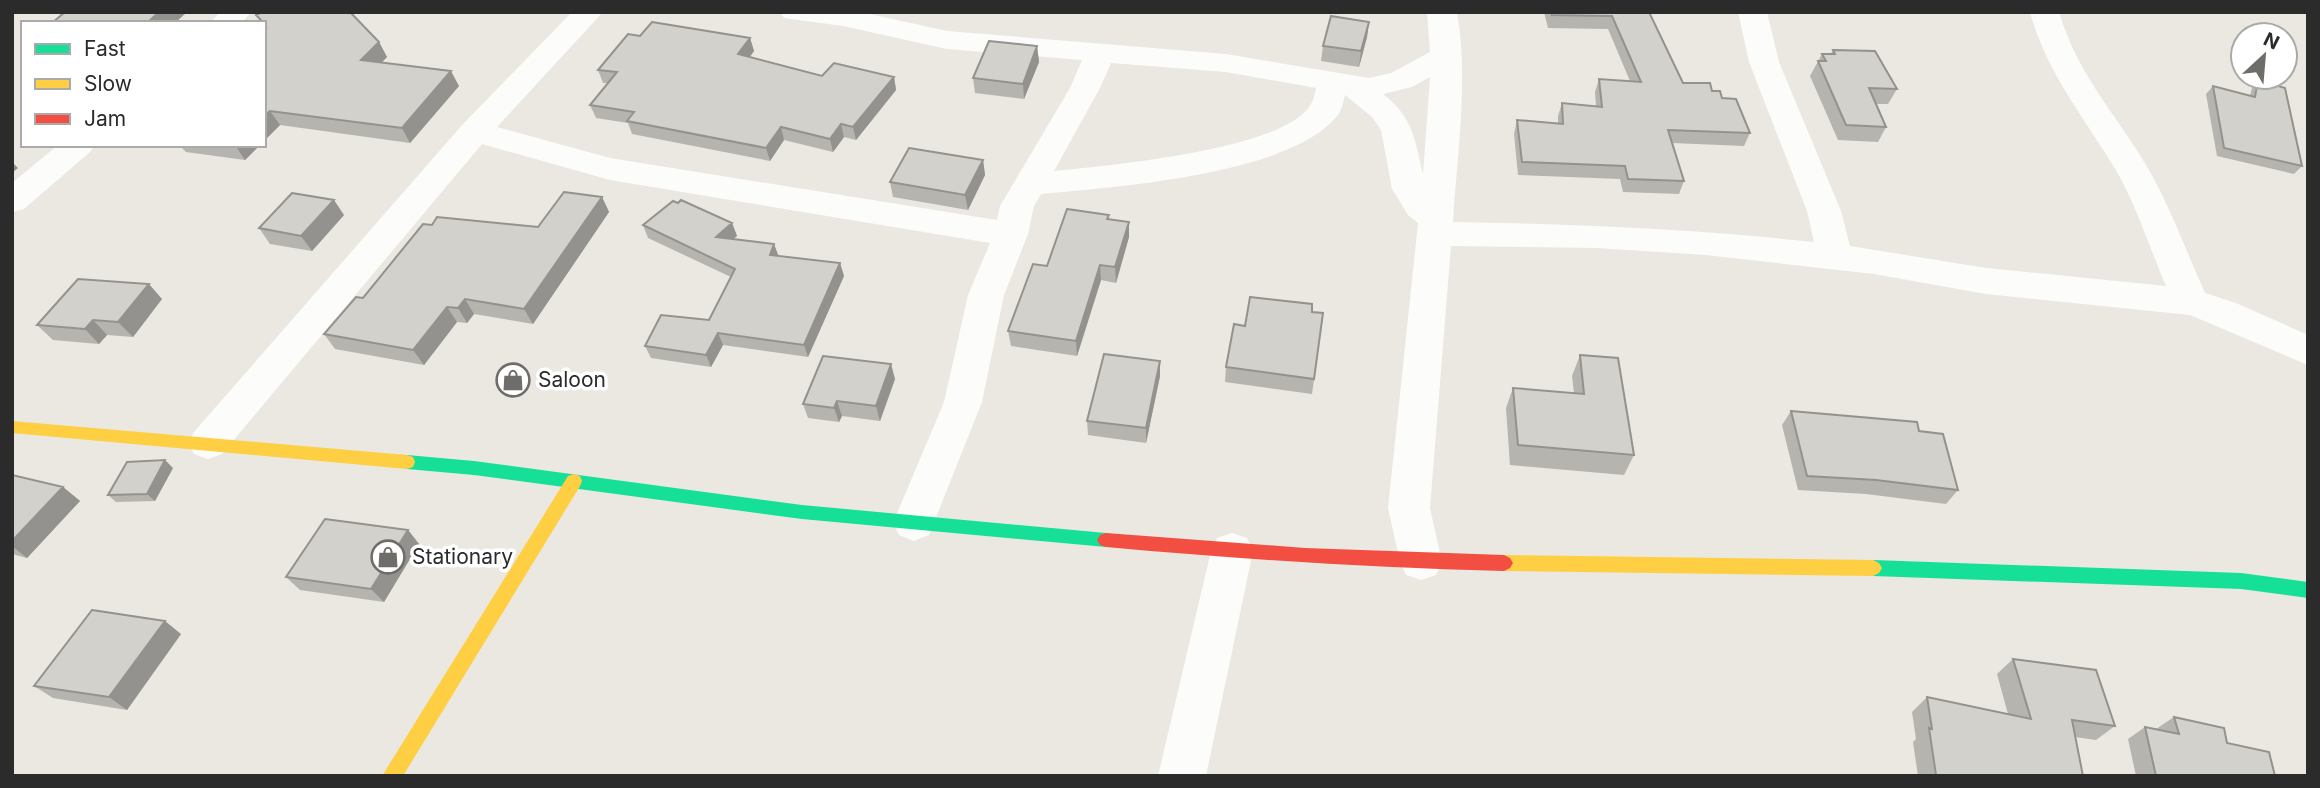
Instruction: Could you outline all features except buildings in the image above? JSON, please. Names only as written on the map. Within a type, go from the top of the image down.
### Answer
[{"type":"street","points":[[208,443],[474,131],[533,66],[589,12]]},
{"type":"street","points":[[794,12],[881,19],[947,40],[1226,63],[1369,88],[1401,80],[1445,56]]},
{"type":"street","points":[[1422,562],[1409,508],[1436,227],[1445,96],[1442,12]]},
{"type":"street","points":[[1752,12],[1764,62],[1825,211],[1835,257]]},
{"type":"street","points":[[2044,12],[2053,43],[2078,89],[2134,173],[2191,302]]},
{"type":"street","points":[[914,523],[963,402],[986,295],[1011,234],[1017,206],[1085,88],[1101,51]]},
{"type":"street","points":[[1030,184],[1188,166],[1231,158],[1279,142],[1310,123],[1331,103],[1343,85]]},
{"type":"street","points":[[1343,85],[1383,110],[1397,129],[1409,189],[1436,227],[1706,243],[1874,261],[1986,281],[2191,302],[2223,312],[2308,351]]},
{"type":"street","points":[[474,131],[610,169],[1011,234]]},
{"type":"street","points":[[12,201],[77,147]]},
{"type":"street","points":[[12,427],[474,468],[914,523],[1232,551],[1422,562],[1838,567],[2241,581],[2308,590]]},
{"type":"street","points":[[392,776],[574,481]]},
{"type":"street","points":[[1182,776],[1232,551]]},
{"type":"traffic: fast","points":[[407,462],[474,468],[802,512],[1106,540]]},
{"type":"traffic: fast","points":[[1873,568],[2241,581],[2308,590]]},
{"type":"traffic: slow","points":[[12,427],[407,462]]},
{"type":"traffic: slow","points":[[392,776],[574,481]]},
{"type":"traffic: slow","points":[[1504,563],[1873,568]]},
{"type":"traffic: jam","points":[[1106,540],[1305,555],[1504,563]]},
{"type":"place","name":"Saloon","points":[[513,380]]},
{"type":"place","name":"Stationary","points":[[388,557]]}]
